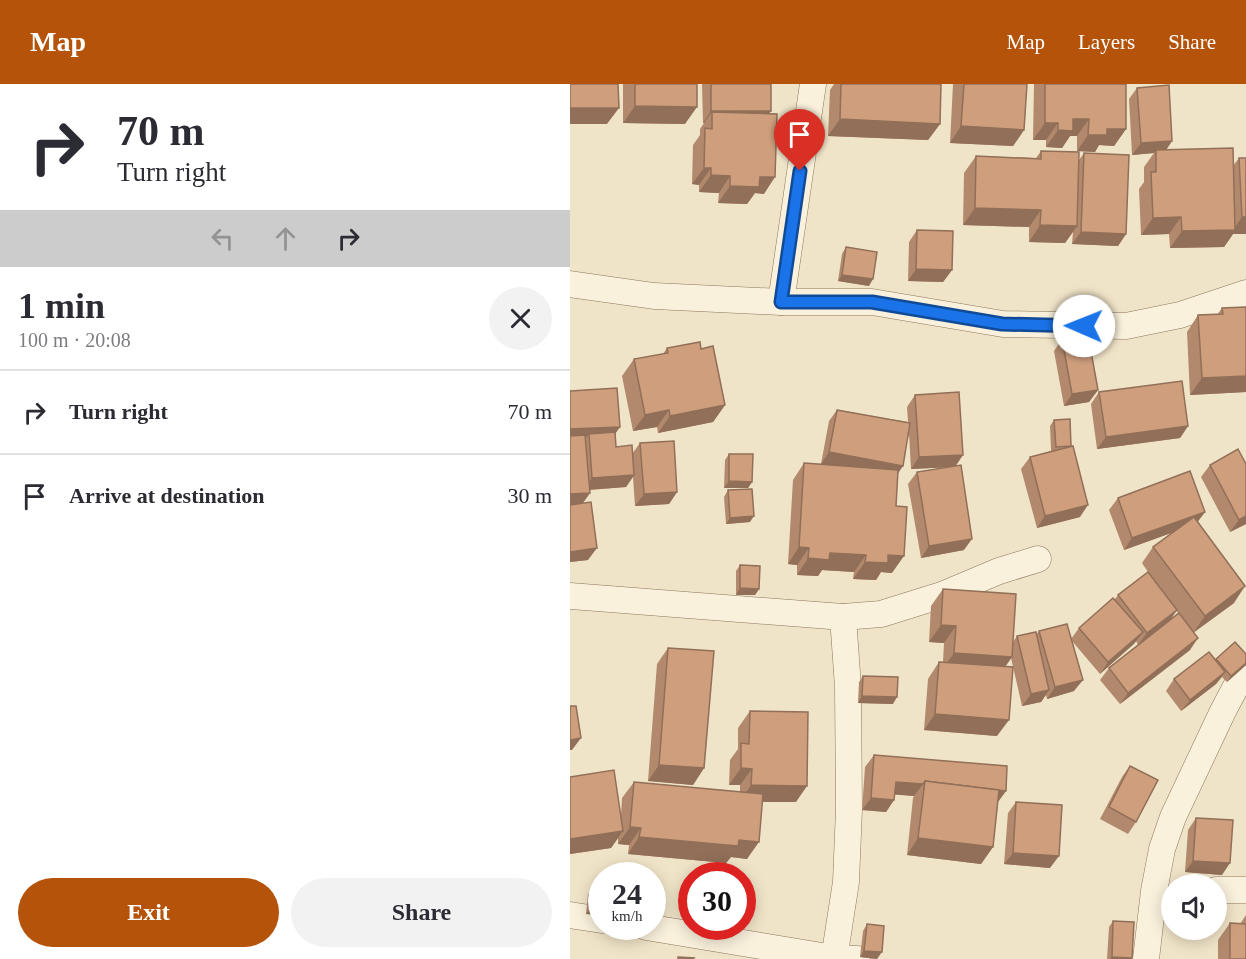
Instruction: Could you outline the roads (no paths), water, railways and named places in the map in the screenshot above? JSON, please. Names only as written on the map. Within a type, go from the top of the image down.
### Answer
[{"type":"street","points":[[781,302],[813,84]]},
{"type":"street","points":[[570,284],[654,296],[781,302],[872,302],[1002,324],[1126,326],[1180,315],[1246,293]]},
{"type":"street","points":[[570,596],[843,617],[881,614],[942,595],[999,571],[1038,560]]},
{"type":"street","points":[[666,930],[842,959],[849,809],[848,687],[843,617]]},
{"type":"street","points":[[1162,874],[1162,849],[1173,817],[1223,711],[1241,677],[1246,674]]},
{"type":"street","points":[[1227,890],[1246,890]]},
{"type":"street","points":[[1146,959],[1161,895]]},
{"type":"street","points":[[570,915],[588,918]]}]
